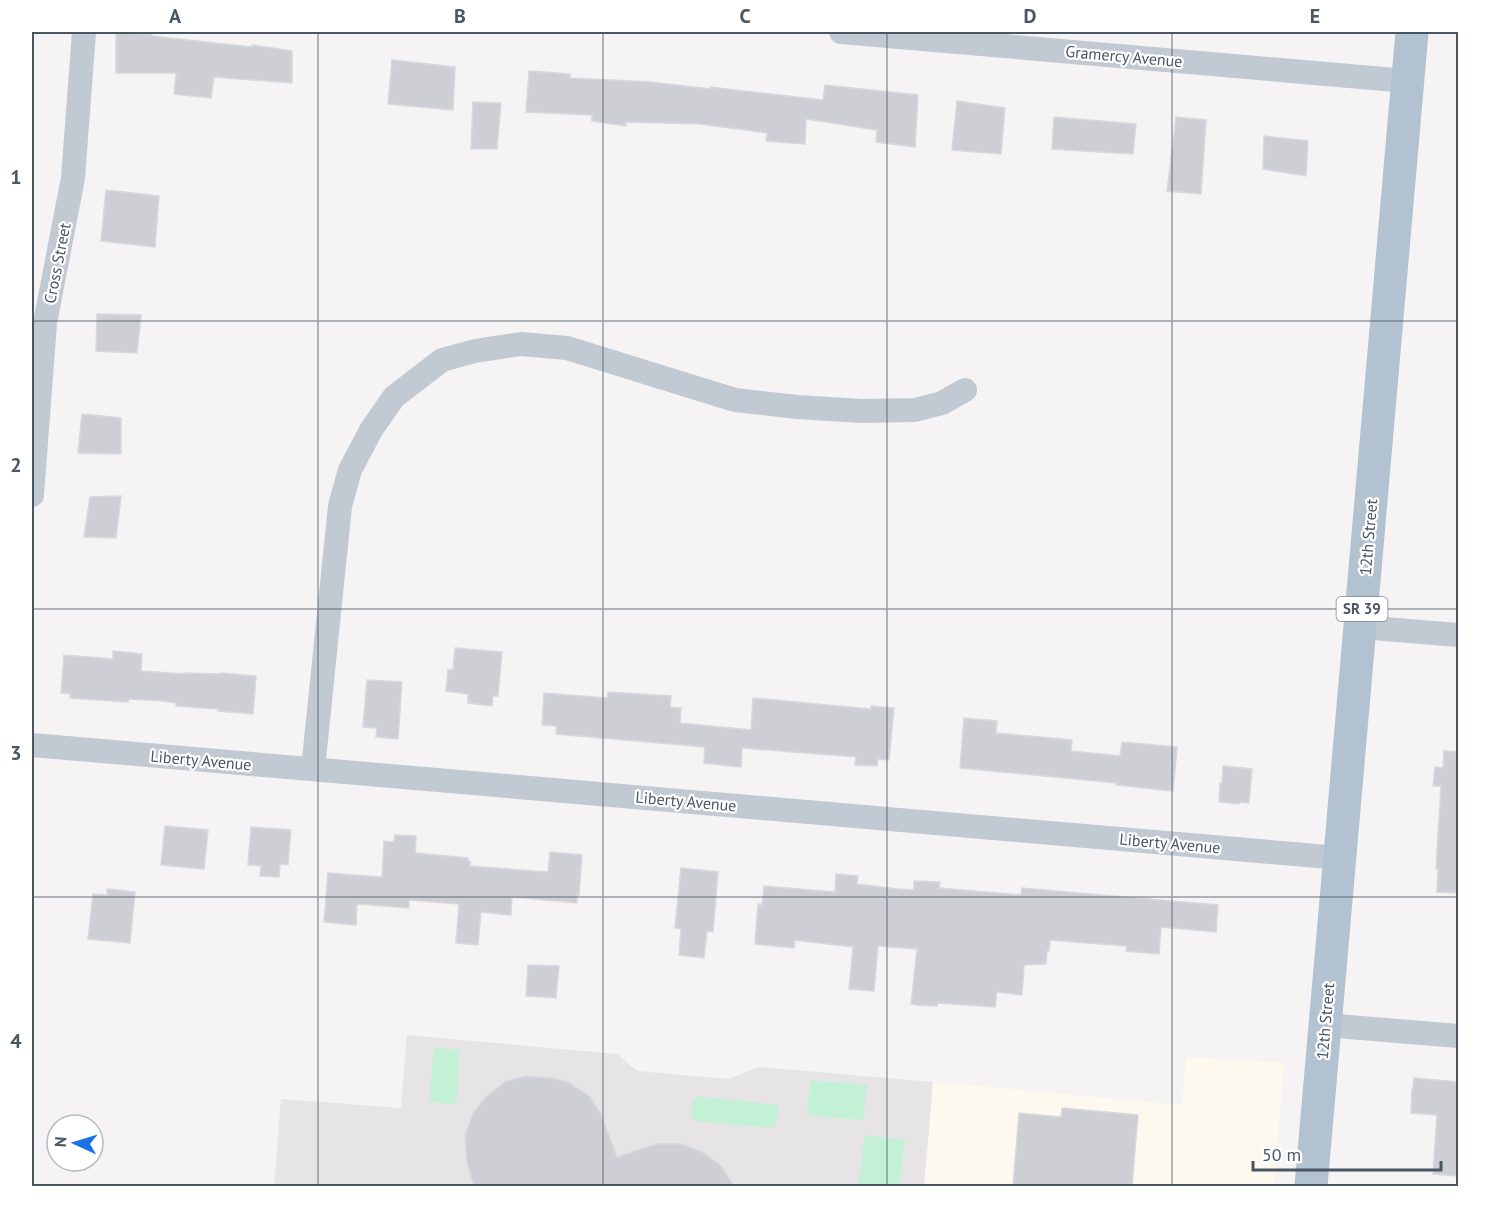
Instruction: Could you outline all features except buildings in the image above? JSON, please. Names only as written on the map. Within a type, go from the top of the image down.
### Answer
[{"type":"main road","name":"12th Street","points":[[1311,1186],[1412,32]]},
{"type":"street","name":"Cross Street","points":[[32,495],[45,323],[73,178],[84,32]]},
{"type":"street","name":"Gramercy Avenue","points":[[841,32],[1407,81]]},
{"type":"street","points":[[313,769],[340,506],[350,470],[371,430],[394,397],[442,360],[475,351],[520,344],[567,348],[735,400],[797,407],[915,411],[942,403],[965,390]]},
{"type":"street","points":[[1360,627],[1458,635]]},
{"type":"street","name":"Liberty Avenue","points":[[32,745],[1340,858]]},
{"type":"street","points":[[1325,1025],[1458,1036]]},
{"type":"shaded area","points":[[407,1035],[617,1054],[637,1071],[729,1079],[759,1067],[933,1082],[924,1186],[274,1186],[281,1099],[401,1108]]},
{"type":"shaded area","points":[[1186,1057],[1284,1063],[1274,1186],[924,1186],[933,1082],[1182,1105]]},
{"type":"green space","points":[[434,1048],[460,1050],[456,1104],[429,1102]]},
{"type":"green space","points":[[810,1080],[867,1085],[863,1120],[807,1115]]},
{"type":"green space","points":[[698,1096],[777,1105],[775,1125],[771,1128],[696,1121],[691,1117],[693,1100]]},
{"type":"green space","points":[[865,1135],[905,1140],[899,1186],[858,1186]]}]
